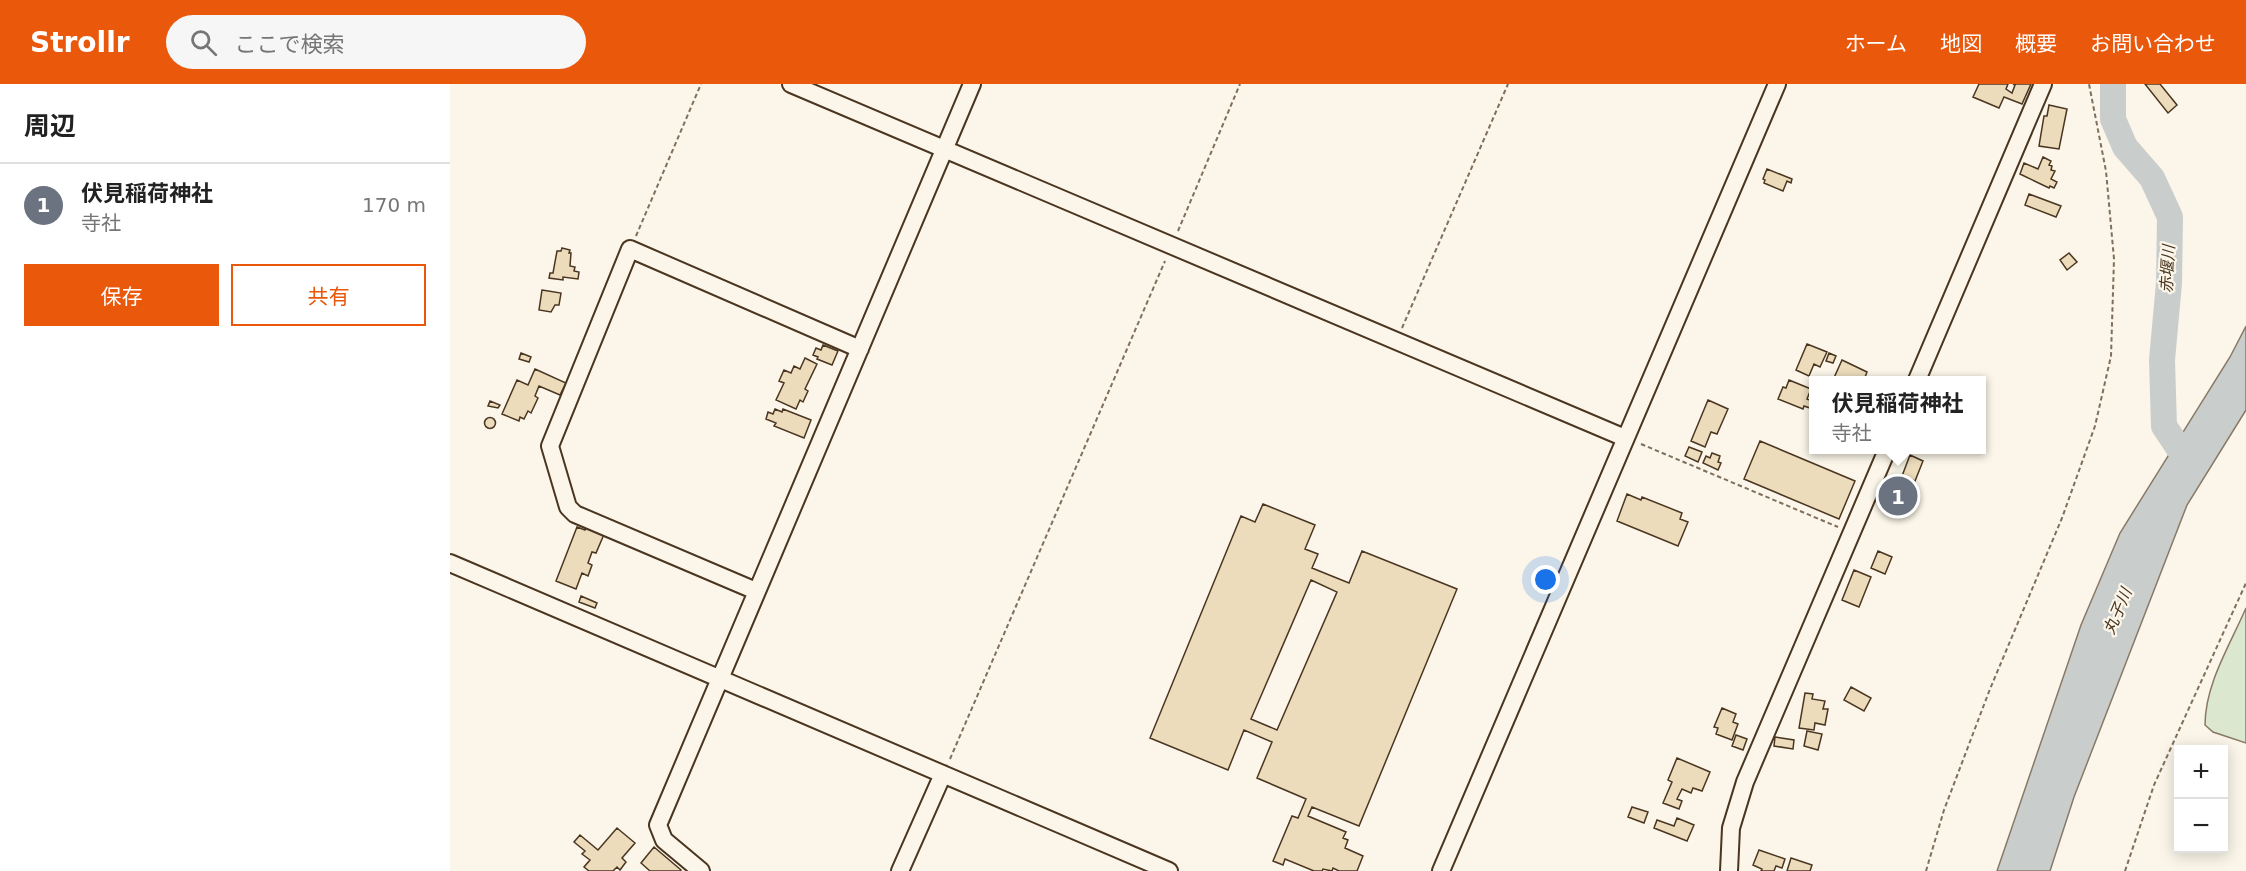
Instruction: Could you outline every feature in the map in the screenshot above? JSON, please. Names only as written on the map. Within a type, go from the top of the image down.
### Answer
[{"type":"street","points":[[791,84],[1625,438]]},
{"type":"street","points":[[700,871],[664,840],[658,825],[972,84]]},
{"type":"street","points":[[1441,871],[1777,84]]},
{"type":"street","points":[[1919,376],[2043,84]]},
{"type":"street","points":[[756,591],[575,514],[568,507],[550,446],[630,249],[860,349]]},
{"type":"street","points":[[1729,871],[1731,828],[1745,782],[1885,454]]},
{"type":"street","points":[[450,563],[1169,871]]},
{"type":"street","points":[[900,871],[943,774]]},
{"type":"path","points":[[630,249],[701,84]]},
{"type":"path","points":[[943,774],[1240,84]]},
{"type":"path","points":[[1396,342],[1508,84]]},
{"type":"path","points":[[1926,871],[1952,788],[1990,689],[2062,518],[2096,426],[2111,356],[2114,259],[2106,171],[2089,84]]},
{"type":"path","points":[[1625,438],[1851,533]]},
{"type":"path","points":[[2125,871],[2154,785],[2246,583]]},
{"type":"green space","points":[[2246,608],[2246,743],[2213,732],[2205,725],[2209,695],[2214,680]]},
{"type":"water","name":"丸子川","points":[[2246,326],[2246,410],[2187,505],[2074,797],[2050,871],[1997,871],[2081,625],[2120,533],[2230,357]]},
{"type":"building","points":[[1979,84],[2008,84],[2006,89],[2012,93],[2015,85],[2013,84],[2031,84],[2022,104],[2004,97],[1999,108],[1973,97]]},
{"type":"building","points":[[2145,84],[2160,84],[2177,105],[2168,113]]},
{"type":"building","points":[[2049,105],[2067,109],[2059,149],[2039,146],[2044,116],[2047,116]]},
{"type":"building","points":[[2043,157],[2051,161],[2049,165],[2052,166],[2051,170],[2055,171],[2051,179],[2057,182],[2054,188],[2050,186],[2049,188],[2020,174],[2024,163],[2038,169]]},
{"type":"building","points":[[1767,169],[1792,179],[1791,183],[1787,181],[1783,191],[1764,183],[1763,179]]},
{"type":"building","points":[[2029,194],[2061,206],[2056,217],[2025,205]]},
{"type":"building","points":[[562,248],[570,250],[570,266],[575,267],[574,271],[579,272],[578,279],[549,278],[550,273],[553,273],[557,251],[561,251]]},
{"type":"building","points":[[2069,253],[2077,262],[2067,270],[2060,260]]},
{"type":"building","points":[[542,290],[561,293],[559,305],[555,305],[551,312],[539,310]]},
{"type":"building","points":[[1807,344],[1827,352],[1820,367],[1814,364],[1809,376],[1796,370]]},
{"type":"building","points":[[823,345],[838,351],[832,365],[813,355],[816,348],[821,350]]},
{"type":"building","points":[[521,353],[531,357],[529,362],[519,359]]},
{"type":"building","points":[[1829,353],[1836,356],[1833,363],[1826,361]]},
{"type":"building","points":[[805,358],[817,364],[805,389],[808,391],[803,402],[800,400],[796,409],[776,400],[784,383],[779,381],[784,370],[791,373],[794,366],[800,369]]},
{"type":"building","points":[[1842,360],[1867,372],[1866,376],[1835,376]]},
{"type":"building","points":[[535,369],[566,383],[560,395],[539,386],[535,396],[538,398],[531,413],[528,411],[524,419],[520,417],[519,421],[502,414],[517,380],[528,385]]},
{"type":"building","points":[[1789,380],[1809,388],[1807,399],[1809,408],[1804,406],[1803,409],[1778,399],[1783,387],[1786,388]]},
{"type":"building","points":[[1708,400],[1728,409],[1717,434],[1711,432],[1705,447],[1691,441]]},
{"type":"building","points":[[490,401],[500,405],[498,408],[488,406]]},
{"type":"building","points":[[775,409],[782,412],[783,409],[811,420],[804,438],[774,426],[776,423],[766,419],[768,412],[773,414]]},
{"type":"building","points":[[490,418],[494,419],[494,427],[490,428],[486,427],[485,423],[486,419]]},
{"type":"building","points":[[1760,441],[1855,481],[1839,519],[1744,479]]},
{"type":"building","points":[[1689,447],[1702,452],[1698,462],[1685,456]]},
{"type":"building","points":[[1712,453],[1720,456],[1718,462],[1721,463],[1718,470],[1703,463],[1706,456],[1710,458]]},
{"type":"building","points":[[1910,455],[1923,461],[1915,481],[1902,476]]},
{"type":"building","points":[[1884,484],[1892,488],[1888,494],[1881,489]]},
{"type":"building","points":[[1627,494],[1641,500],[1642,497],[1682,513],[1680,519],[1688,522],[1678,546],[1617,521]]},
{"type":"building","points":[[1263,504],[1315,525],[1305,549],[1318,554],[1312,568],[1349,583],[1362,551],[1457,589],[1359,826],[1312,807],[1308,816],[1346,832],[1343,838],[1348,840],[1345,848],[1363,856],[1357,871],[1339,871],[1333,868],[1332,871],[1323,869],[1314,871],[1285,859],[1283,865],[1273,861],[1292,816],[1298,818],[1306,799],[1257,778],[1272,742],[1244,730],[1228,770],[1150,738],[1241,516],[1255,522]],"holes":[[[1311,580],[1337,592],[1277,730],[1251,719]]]},
{"type":"building","points":[[587,525],[605,532],[596,553],[592,552],[588,563],[592,565],[588,576],[582,573],[576,589],[556,581],[577,527],[585,530]]},
{"type":"building","points":[[1878,551],[1892,557],[1885,574],[1871,568]]},
{"type":"building","points":[[1854,570],[1871,577],[1859,607],[1842,600]]},
{"type":"building","points":[[581,596],[597,603],[595,608],[579,602]]},
{"type":"building","points":[[1851,687],[1871,698],[1864,711],[1844,700]]},
{"type":"building","points":[[1805,693],[1813,694],[1812,699],[1825,701],[1823,709],[1828,709],[1825,725],[1815,723],[1814,730],[1799,728]]},
{"type":"building","points":[[1722,708],[1736,714],[1733,722],[1738,724],[1732,740],[1716,734],[1718,728],[1714,727]]},
{"type":"building","points":[[1807,731],[1822,734],[1818,750],[1804,746]]},
{"type":"building","points":[[1736,735],[1747,739],[1743,750],[1732,746]]},
{"type":"building","points":[[1775,737],[1794,740],[1793,749],[1774,746]]},
{"type":"building","points":[[1677,758],[1710,772],[1702,791],[1693,788],[1691,793],[1682,789],[1677,799],[1682,801],[1679,809],[1663,803],[1672,782],[1668,780]]},
{"type":"building","points":[[1632,807],[1648,812],[1644,823],[1628,817]]},
{"type":"building","points":[[1677,818],[1694,825],[1687,841],[1654,828],[1657,820],[1674,826]]},
{"type":"building","points":[[617,828],[635,843],[622,858],[626,862],[620,870],[617,867],[613,871],[589,871],[584,867],[590,860],[582,854],[585,851],[574,842],[580,835],[598,850]]},
{"type":"building","points":[[654,847],[681,870],[650,871],[641,863]]},
{"type":"building","points":[[1759,850],[1785,859],[1782,868],[1776,866],[1774,871],[1761,871],[1762,869],[1753,865]]},
{"type":"building","points":[[1791,858],[1812,865],[1810,871],[1787,871]]},
{"type":"waterway","name":"赤堰川","points":[[2113,84],[2113,119],[2125,147],[2152,178],[2170,217],[2169,283],[2162,360],[2164,426],[2188,462]]},
{"type":"place","name":"伏見稲荷神社","points":[[1898,496]]}]
